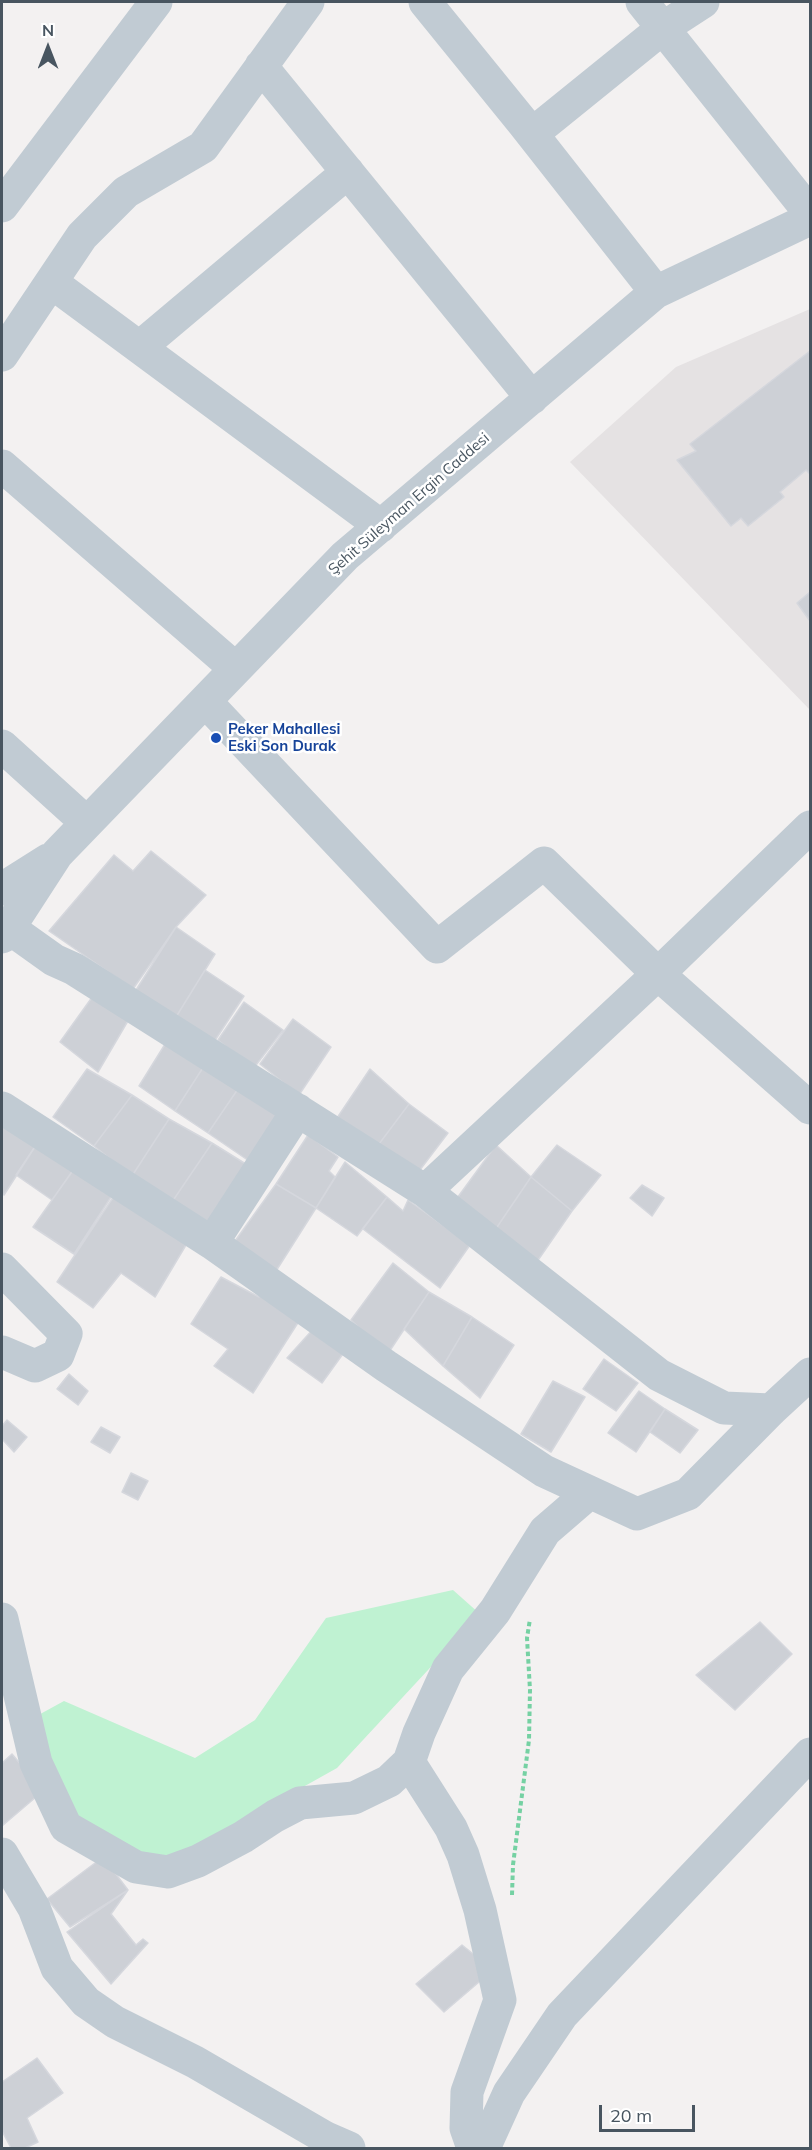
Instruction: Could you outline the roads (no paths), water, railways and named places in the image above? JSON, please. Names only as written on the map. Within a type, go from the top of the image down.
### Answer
[{"type":"street","points":[[2,206],[156,2]]},
{"type":"street","points":[[2,355],[82,236],[126,192],[203,147],[308,2]]},
{"type":"street","points":[[425,2],[656,292]]},
{"type":"street","points":[[642,2],[810,213]]},
{"type":"street","points":[[532,134],[663,28],[703,2]]},
{"type":"street","points":[[261,66],[532,398]]},
{"type":"street","points":[[140,347],[348,172]]},
{"type":"street","name":"Şehit Süleyman Ergin Caddesi","points":[[5,933],[57,854],[345,556],[656,292],[810,219]]},
{"type":"street","points":[[51,282],[381,526]]},
{"type":"street","points":[[2,466],[236,669]]},
{"type":"street","points":[[205,701],[437,947],[544,863],[658,974],[810,1108]]},
{"type":"street","points":[[2,746],[87,823]]},
{"type":"street","points":[[425,1191],[658,974],[810,827]]},
{"type":"street","name":"Şehit Süleyman Ergin Caddesi","points":[[2,889],[57,854]]},
{"type":"street","points":[[5,933],[74,969],[425,1191],[658,1375],[724,1408],[771,1410]]},
{"type":"street","points":[[2,1108],[212,1242],[386,1366],[544,1471],[637,1514],[688,1494],[810,1374]]},
{"type":"street","points":[[212,1242],[298,1110]]},
{"type":"street","points":[[2,1269],[66,1334],[58,1355],[35,1366],[2,1352]]},
{"type":"street","points":[[2,1619],[36,1763],[66,1827],[136,1867],[168,1872],[198,1862],[300,1803],[354,1798],[389,1781],[409,1762],[419,1733],[448,1669],[495,1611],[545,1531],[589,1493]]},
{"type":"street","points":[[484,2148],[509,2092],[562,2015],[810,1754]]},
{"type":"street","points":[[409,1762],[451,1828],[463,1855],[480,1910],[500,2000],[467,2092],[466,2128],[473,2148]]},
{"type":"street","points":[[2,1854],[34,1908],[57,1968],[86,2002],[115,2022],[195,2062],[326,2138],[349,2148]]},
{"type":"place","name":"Peker Mahallesi Eski Son Durak","points":[[216,738]]}]
